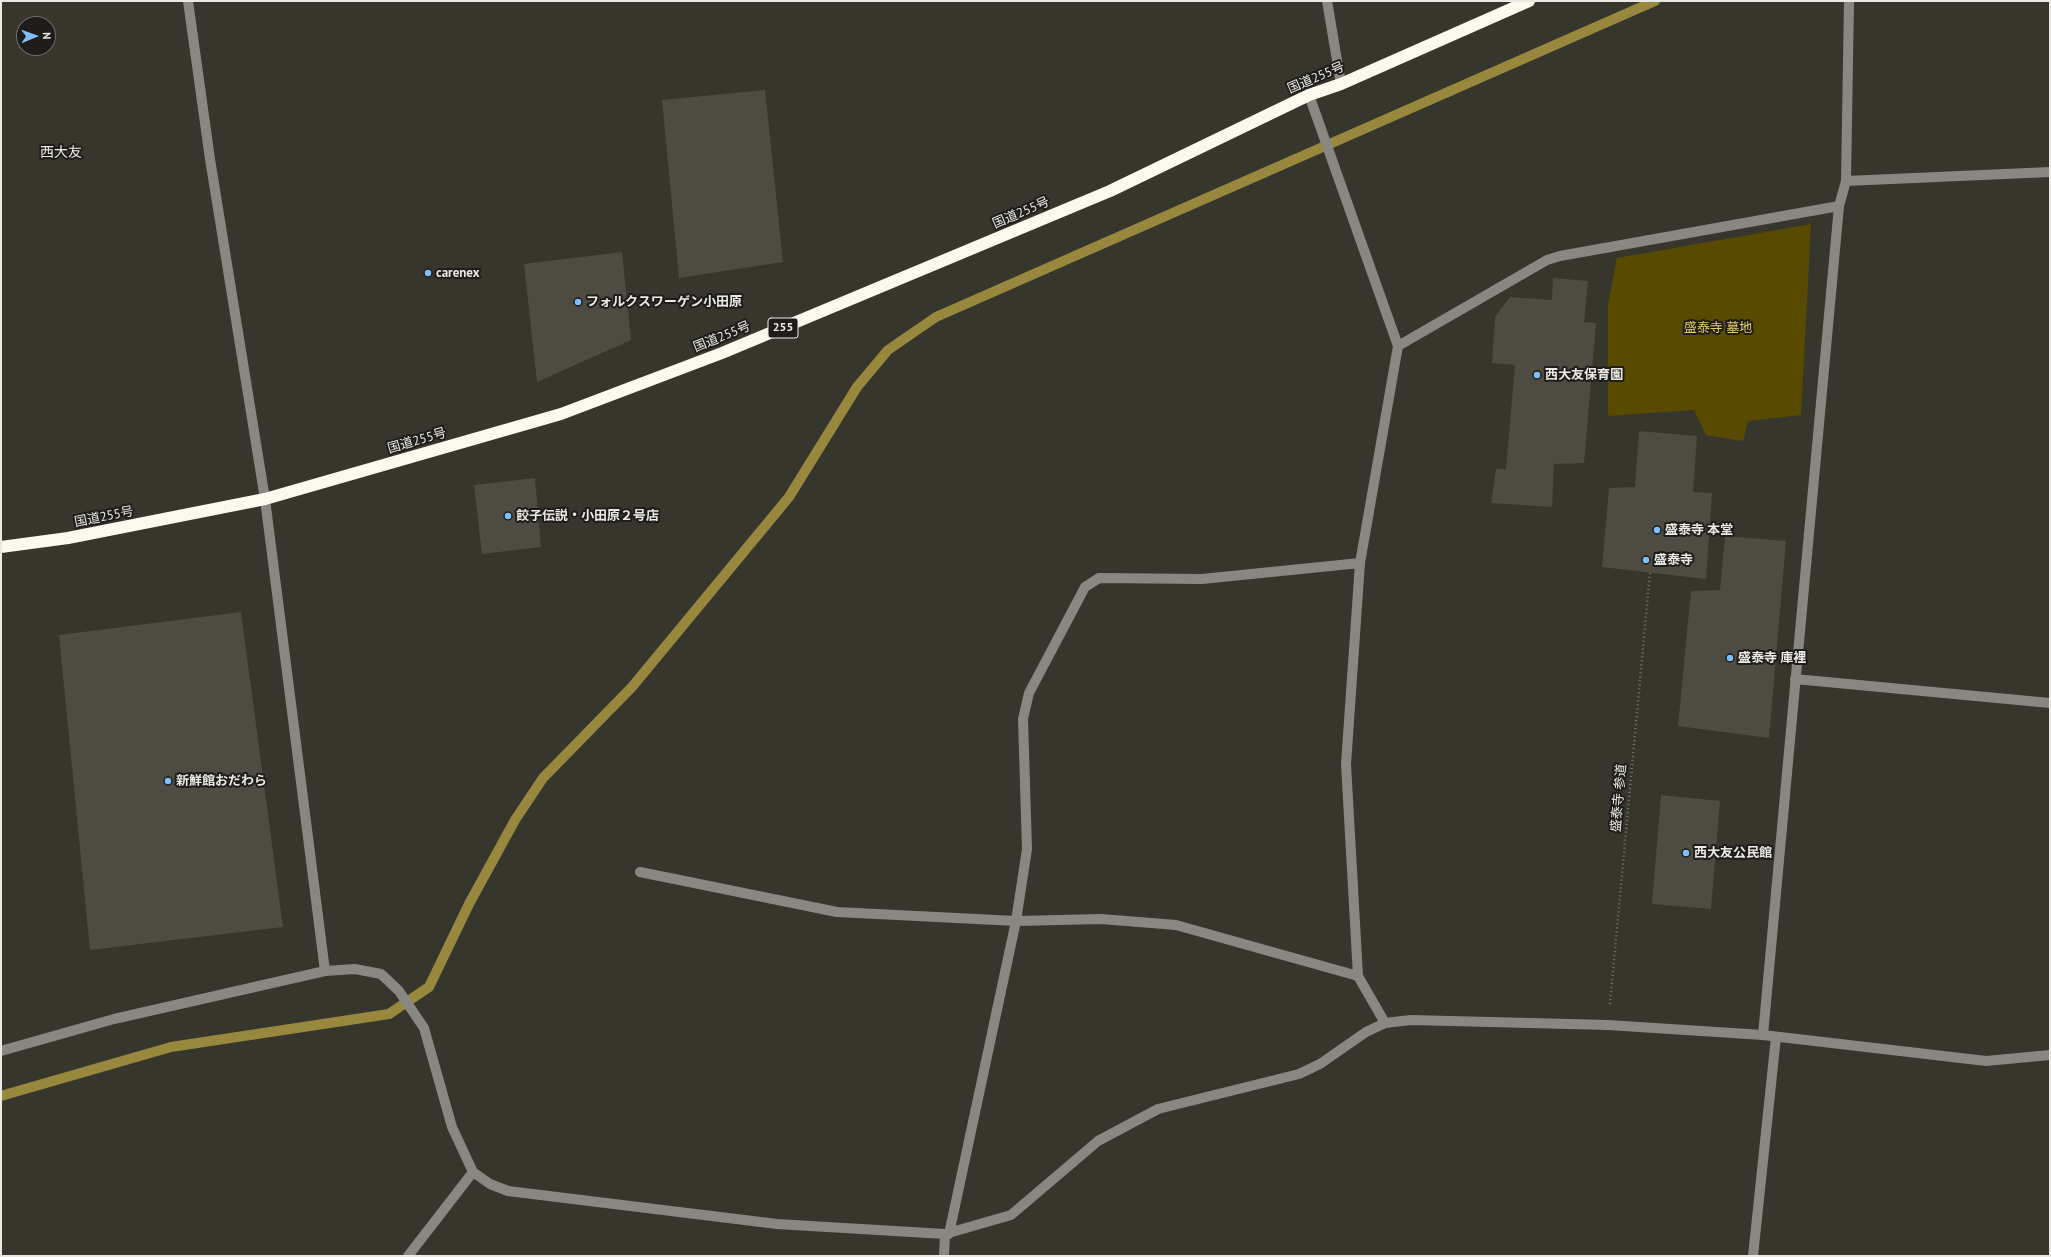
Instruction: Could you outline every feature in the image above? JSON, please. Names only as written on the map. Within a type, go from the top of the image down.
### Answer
[{"type":"highway","name":"国道255号","points":[[1,547],[68,538],[265,500],[561,414],[722,353],[1110,191],[1309,95],[1341,84],[1529,1]]},
{"type":"street","points":[[188,1],[210,159],[265,500],[325,971]]},
{"type":"street","points":[[1327,1],[1341,84]]},
{"type":"street","points":[[1763,1035],[1839,206],[1846,181],[1849,1]]},
{"type":"street","points":[[1309,95],[1398,346],[1360,563],[1346,764],[1358,976],[1385,1023]]},
{"type":"street","points":[[1846,181],[2050,172]]},
{"type":"street","points":[[1398,346],[1547,260],[1560,256],[1839,206]]},
{"type":"street","points":[[944,1256],[947,1234],[1016,921],[1027,849],[1023,719],[1025,707],[1029,693],[1085,587],[1099,578],[1202,579],[1360,563]]},
{"type":"street","points":[[1795,679],[2050,703]]},
{"type":"street","points":[[640,872],[837,912],[1016,921],[1101,919],[1176,925],[1358,976]]},
{"type":"street","points":[[1,1050],[114,1019],[325,971],[355,970],[381,974],[399,991],[424,1028],[452,1127],[473,1172],[490,1184],[508,1191],[777,1224],[947,1234],[1011,1215],[1098,1141],[1158,1109],[1299,1074],[1320,1064],[1366,1032],[1385,1023],[1411,1020],[1608,1025],[1763,1035],[1986,1061],[2050,1055]]},
{"type":"street","points":[[1753,1256],[1776,1037]]},
{"type":"street","points":[[408,1256],[473,1172]]},
{"type":"path","name":"盛泰寺 参道","points":[[1608,1025],[1650,572]]},
{"type":"green space","name":"盛泰寺 墓地","points":[[1811,224],[1801,415],[1748,421],[1743,441],[1706,435],[1694,410],[1608,416],[1608,304],[1617,258]]},
{"type":"building","points":[[765,90],[783,262],[679,278],[662,100]]},
{"type":"building","name":"フォルクスワーゲン小田原","points":[[622,252],[631,340],[537,382],[524,264]]},
{"type":"building","points":[[1553,278],[1588,281],[1584,322],[1596,323],[1584,463],[1554,464],[1552,507],[1491,503],[1496,469],[1506,469],[1515,365],[1492,363],[1495,317],[1510,297],[1552,300]]},
{"type":"building","name":"盛泰寺 本堂","points":[[1639,431],[1697,436],[1693,492],[1712,493],[1706,579],[1602,567],[1609,488],[1635,487]]},
{"type":"building","name":"餃子伝説・小田原２号店","points":[[535,478],[541,547],[482,554],[474,485]]},
{"type":"building","name":"盛泰寺 庫裡","points":[[1725,536],[1786,541],[1769,738],[1678,726],[1691,591],[1720,590]]},
{"type":"building","name":"新鮮館おだわら","points":[[241,612],[283,927],[90,950],[59,635]]},
{"type":"building","name":"西大友公民館","points":[[1661,795],[1720,801],[1711,909],[1652,904]]},
{"type":"waterway","points":[[1,1096],[171,1047],[389,1014],[429,987],[469,904],[515,820],[543,778],[632,687],[789,497],[857,387],[888,350],[936,317],[1655,1]]},
{"type":"place","name":"carenex","points":[[428,273]]},
{"type":"place","name":"フォルクスワーゲン小田原","points":[[578,302]]},
{"type":"place","name":"西大友保育園","points":[[1537,375]]},
{"type":"place","name":"餃子伝説・小田原２号店","points":[[508,516]]},
{"type":"place","name":"盛泰寺 本堂","points":[[1657,530]]},
{"type":"place","name":"盛泰寺","points":[[1646,560]]},
{"type":"place","name":"盛泰寺 庫裡","points":[[1730,658]]},
{"type":"place","name":"新鮮館おだわら","points":[[168,781]]},
{"type":"place","name":"西大友公民館","points":[[1686,853]]},
{"type":"district","name":"西大友","points":[[61,153]]}]
